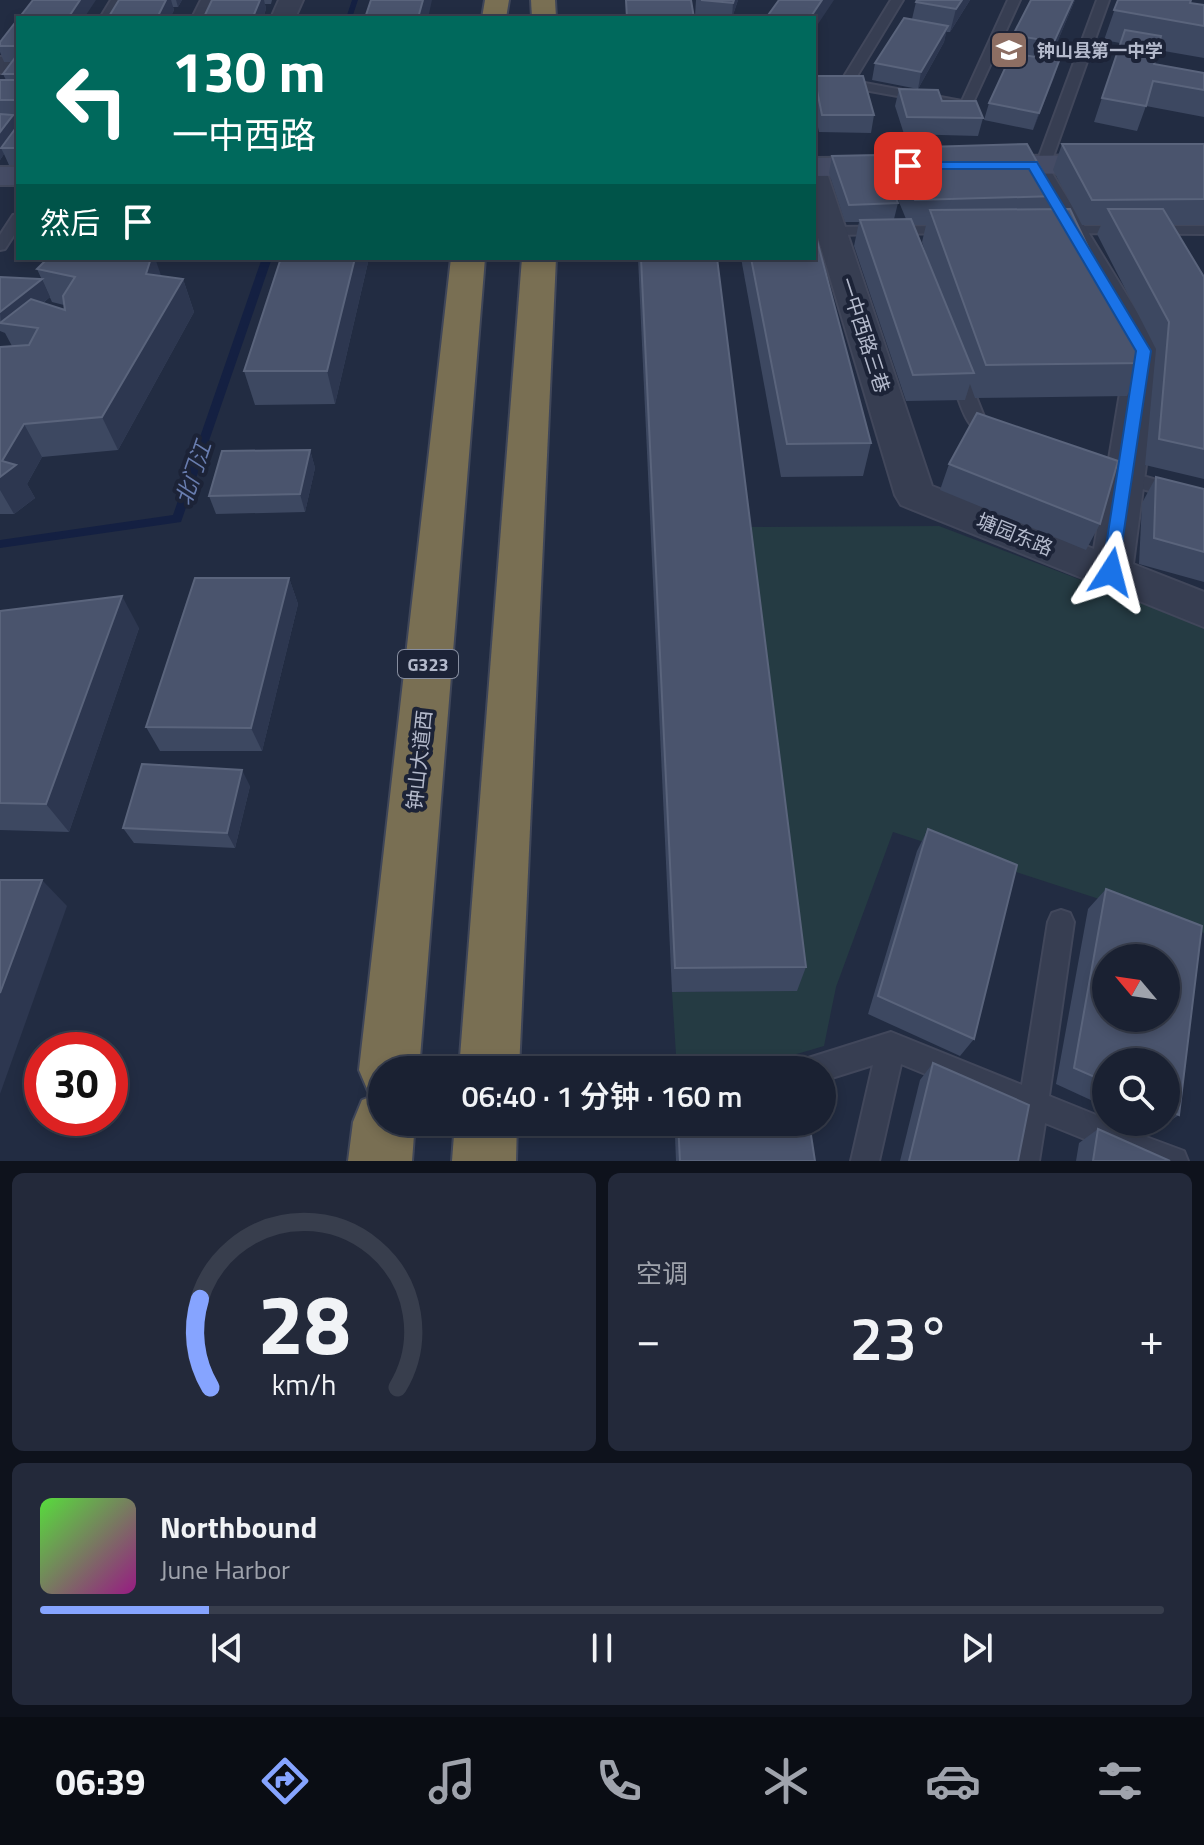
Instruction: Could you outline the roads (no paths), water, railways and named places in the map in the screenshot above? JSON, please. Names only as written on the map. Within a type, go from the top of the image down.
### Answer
[{"type":"highway","name":"钟山大道西","points":[[390,1056],[468,260]]},
{"type":"highway","points":[[490,1056],[539,260]]},
{"type":"highway","points":[[380,1161],[383,1136]]},
{"type":"highway","points":[[484,1161],[485,1136]]},
{"type":"street","points":[[816,167],[1204,163]]},
{"type":"street","points":[[1038,165],[1057,230],[1144,351],[1111,472],[1111,572]]},
{"type":"street","name":"一中西路三巷","points":[[816,182],[915,495]]},
{"type":"street","name":"塘园东路","points":[[915,495],[1204,610]]},
{"type":"lane","points":[[897,0],[846,83],[966,106],[1014,0]]},
{"type":"lane","points":[[1038,165],[1103,0]]},
{"type":"lane","points":[[0,246],[16,221]]},
{"type":"lane","points":[[831,231],[908,238],[966,230]]},
{"type":"lane","points":[[1057,230],[1204,230]]},
{"type":"lane","points":[[953,357],[980,428],[1009,438]]},
{"type":"lane","points":[[1111,472],[1204,500]]},
{"type":"lane","points":[[1025,1161],[1061,922]]},
{"type":"lane","points":[[865,1161],[891,1046]]},
{"type":"lane","points":[[836,1063],[891,1046],[1174,1161]]},
{"type":"waterway","name":"北门江","points":[[350,16],[355,0]]},
{"type":"waterway","name":"北门江","points":[[0,544],[177,519],[266,260]]},
{"type":"place","name":"钟山县第一中学","points":[[1009,50]]}]
